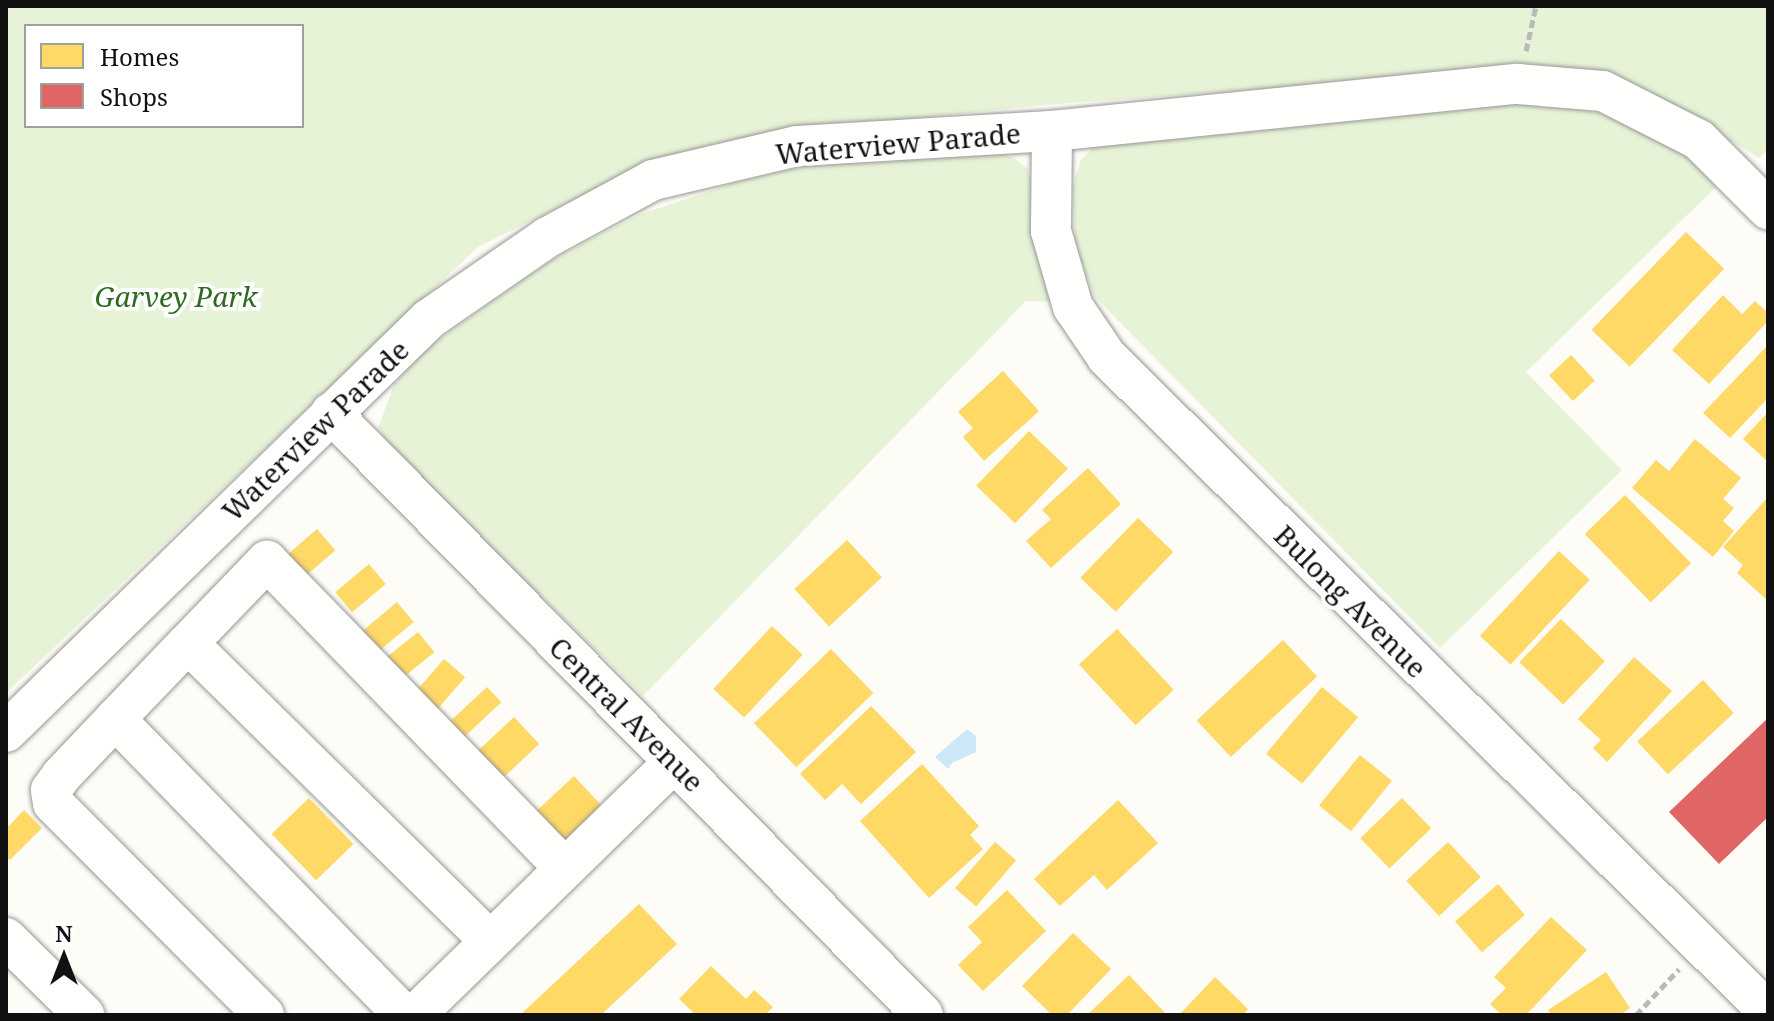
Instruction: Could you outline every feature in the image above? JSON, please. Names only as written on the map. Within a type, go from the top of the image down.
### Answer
[{"type":"street","name":"Waterview Parade","points":[[6,732],[429,319],[548,237],[653,180],[797,146],[1052,131],[1518,84],[1603,91],[1699,140],[1768,209]]},
{"type":"street","name":"Bulong Avenue","points":[[1052,131],[1051,231],[1073,307],[1107,357],[1768,1011]]},
{"type":"street","name":"Central Avenue","points":[[331,413],[923,1015]]},
{"type":"street","points":[[264,1015],[53,803],[51,790],[267,561],[565,868]]},
{"type":"street","points":[[188,643],[490,941]]},
{"type":"street","points":[[115,719],[404,1015]]},
{"type":"street","points":[[415,1015],[674,762]]},
{"type":"street","points":[[6,938],[84,1015]]},
{"type":"path","points":[[1518,84],[1536,6]]},
{"type":"path","points":[[1636,1015],[1702,945]]},
{"type":"green space","name":"Garvey Park","points":[[6,6],[1768,6],[1768,149],[1759,158],[1649,91],[1586,73],[1532,70],[1054,104],[782,132],[606,184],[478,247],[6,693]]},
{"type":"green space","points":[[1524,100],[1596,112],[1672,137],[1718,185],[1526,372],[1622,470],[1440,648],[1095,297],[1075,245],[1073,186],[1081,160],[1100,141]]},
{"type":"green space","points":[[995,152],[1014,158],[1028,169],[1060,302],[1026,301],[643,696],[392,449],[378,428],[394,385],[421,352],[553,259],[641,214],[734,183],[804,166],[927,154]]},
{"type":"water","points":[[967,729],[976,736],[976,752],[952,763],[948,769],[935,757]]},
{"type":"building: Homes","points":[[1686,232],[1724,269],[1630,367],[1592,330]]},
{"type":"building: Homes","points":[[1723,295],[1742,314],[1755,301],[1768,313],[1768,321],[1709,384],[1672,350]]},
{"type":"building: Homes","points":[[1768,345],[1768,398],[1730,438],[1703,413]]},
{"type":"building: Homes","points":[[1571,355],[1595,381],[1573,401],[1549,375]]},
{"type":"building: Homes","points":[[1003,371],[1039,411],[984,461],[963,437],[973,428],[958,412]]},
{"type":"building: Homes","points":[[1768,412],[1768,462],[1743,439]]},
{"type":"building: Homes","points":[[1029,431],[1068,469],[1015,523],[976,486]]},
{"type":"building: Homes","points":[[1695,439],[1741,478],[1723,499],[1734,508],[1723,521],[1734,531],[1713,557],[1632,488],[1656,460],[1669,471]]},
{"type":"building: Homes","points":[[1088,468],[1121,504],[1051,568],[1026,541],[1051,519],[1042,510]]},
{"type":"building: Homes","points":[[1625,495],[1691,563],[1651,602],[1585,534]]},
{"type":"building: Homes","points":[[1768,497],[1768,601],[1737,573],[1743,565],[1723,547]]},
{"type":"building: Homes","points":[[1138,518],[1173,552],[1116,612],[1080,578]]},
{"type":"building: Homes","points":[[317,529],[335,550],[300,581],[282,560]]},
{"type":"building: Homes","points":[[847,540],[882,577],[829,626],[794,589]]},
{"type":"building: Homes","points":[[1559,551],[1590,580],[1511,664],[1480,636]]},
{"type":"building: Homes","points":[[369,564],[386,584],[352,612],[335,592]]},
{"type":"building: Homes","points":[[397,602],[414,622],[379,651],[363,631]]},
{"type":"building: Homes","points":[[1561,619],[1605,661],[1563,705],[1519,662]]},
{"type":"building: Homes","points":[[772,626],[803,655],[744,718],[713,689]]},
{"type":"building: Homes","points":[[1117,629],[1174,690],[1136,725],[1079,664]]},
{"type":"building: Homes","points":[[418,632],[434,652],[399,681],[383,660]]},
{"type":"building: Homes","points":[[1283,640],[1317,677],[1231,757],[1197,720]]},
{"type":"building: Homes","points":[[831,649],[873,693],[796,767],[754,723]]},
{"type":"building: Homes","points":[[1634,657],[1672,691],[1607,762],[1593,748],[1601,740],[1578,719]]},
{"type":"building: Homes","points":[[444,659],[465,677],[435,712],[414,694]]},
{"type":"building: Homes","points":[[1703,680],[1734,713],[1668,774],[1637,741]]},
{"type":"building: Homes","points":[[487,687],[501,702],[465,736],[450,721]]},
{"type":"building: Homes","points":[[1322,687],[1358,717],[1302,784],[1266,754]]},
{"type":"building: Homes","points":[[871,706],[916,752],[861,804],[842,784],[825,800],[800,774]]},
{"type":"building: Homes","points":[[514,717],[539,744],[500,780],[475,753]]},
{"type":"building: Homes","points":[[1360,755],[1392,781],[1351,831],[1319,806]]},
{"type":"building: Homes","points":[[922,764],[979,826],[970,835],[983,849],[929,898],[860,821]]},
{"type":"building: Homes","points":[[574,776],[602,806],[562,843],[535,813]]},
{"type":"building: Homes","points":[[309,798],[353,844],[316,880],[272,834]]},
{"type":"building: Homes","points":[[1402,798],[1431,828],[1389,869],[1360,838]]},
{"type":"building: Homes","points":[[1118,800],[1158,843],[1107,890],[1094,875],[1060,906],[1034,879]]},
{"type":"building: Homes","points":[[24,810],[42,828],[10,860],[6,857],[6,829]]},
{"type":"building: Homes","points":[[995,842],[1016,860],[976,906],[955,888]]},
{"type":"building: Homes","points":[[1448,842],[1481,877],[1439,916],[1406,881]]},
{"type":"building: Homes","points":[[1498,884],[1525,915],[1482,952],[1455,921]]},
{"type":"building: Homes","points":[[1007,890],[1046,931],[983,991],[958,965],[982,942],[968,927]]},
{"type":"building: Homes","points":[[639,904],[677,944],[601,1015],[520,1015]]},
{"type":"building: Homes","points":[[1551,917],[1587,950],[1526,1015],[1502,1015],[1490,1004],[1506,988],[1494,977]]},
{"type":"building: Homes","points":[[1073,933],[1111,969],[1067,1015],[1052,1015],[1022,986]]},
{"type":"building: Homes","points":[[711,966],[746,999],[754,990],[773,1007],[765,1015],[696,1015],[679,999]]},
{"type":"building: Homes","points":[[1606,972],[1630,1008],[1620,1015],[1551,1015],[1548,1010]]},
{"type":"building: Homes","points":[[1129,975],[1167,1015],[1087,1015]]},
{"type":"building: Homes","points":[[1215,977],[1248,1009],[1243,1015],[1179,1015]]},
{"type":"building: Shops","points":[[1768,718],[1768,817],[1719,864],[1669,812]]}]
